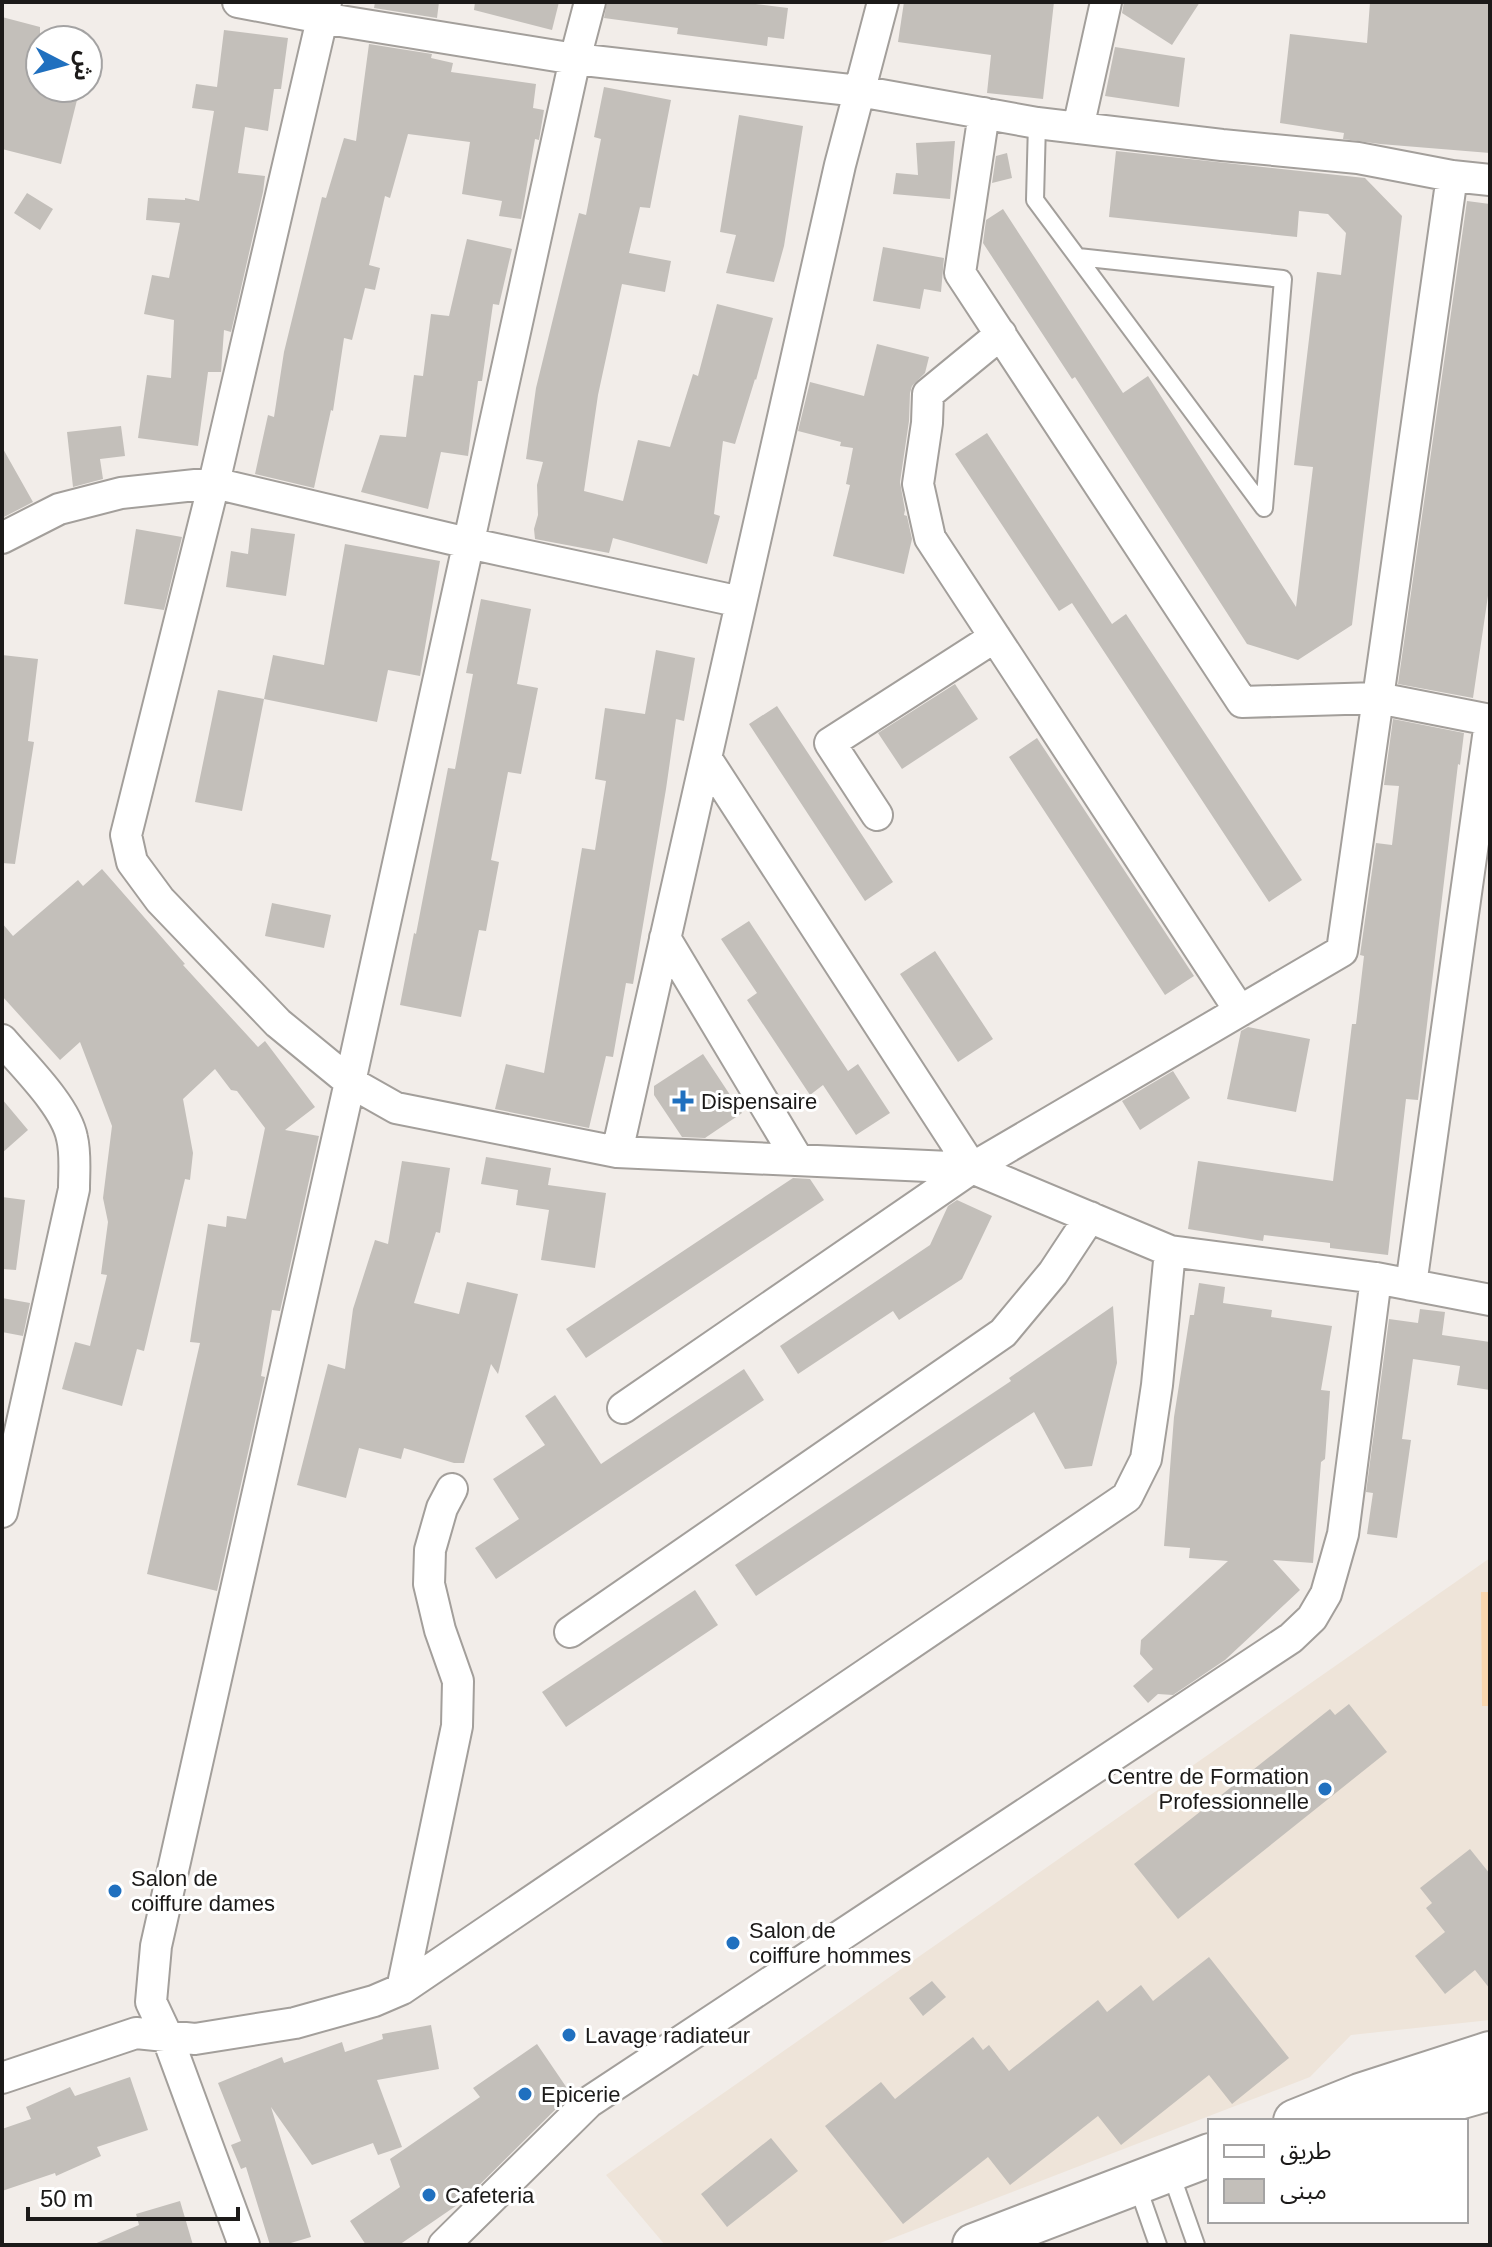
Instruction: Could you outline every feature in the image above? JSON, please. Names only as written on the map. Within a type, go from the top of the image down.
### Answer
[{"type":"main road","points":[[1300,2119],[1360,2095],[1490,2053]]},
{"type":"main road","points":[[1385,2119],[1490,2089]]},
{"type":"main road","points":[[1052,2245],[1166,2198],[1208,2157]]},
{"type":"main road","points":[[974,2245],[1166,2198]]},
{"type":"street","points":[[238,2],[324,10],[575,59],[859,91],[1037,123],[1358,158],[1490,180]]},
{"type":"street","points":[[244,2245],[167,2036],[151,2002],[156,1946],[590,2]]},
{"type":"street","points":[[617,1152],[840,165],[883,2]]},
{"type":"street","points":[[1078,128],[1106,2]]},
{"type":"street","points":[[324,10],[214,483],[126,835],[132,862],[160,900],[278,1023],[350,1082],[396,1108],[617,1152],[972,1168],[1170,1251],[1376,1278],[1490,1300]]},
{"type":"street","points":[[984,113],[960,273],[1242,702],[1378,698],[1490,721],[1411,1285]]},
{"type":"street","points":[[623,1408],[972,1168],[1342,951],[1452,176]]},
{"type":"street","points":[[1001,334],[928,394],[918,484],[930,538],[1240,1011]]},
{"type":"street","points":[[2,538],[59,509],[121,493],[214,483],[468,543],[741,602]]},
{"type":"street","points":[[877,815],[830,743],[995,637]]},
{"type":"street","points":[[706,758],[972,1168]]},
{"type":"street","points":[[665,938],[798,1160]]},
{"type":"street","points":[[2,1040],[55,1102],[72,1134],[74,1154],[74,1189],[2,1512]]},
{"type":"street","points":[[570,1632],[1003,1333],[1053,1273],[1090,1217]]},
{"type":"street","points":[[2,2078],[136,2033],[195,2039],[295,2023],[361,2006],[402,1989],[1127,1497],[1146,1459],[1157,1385],[1170,1251]]},
{"type":"street","points":[[444,2245],[589,2102],[1291,1638],[1312,1618],[1326,1594],[1343,1534],[1376,1278]]},
{"type":"street","points":[[402,1989],[457,1726],[458,1681],[440,1630],[429,1584],[430,1550],[442,1508],[452,1489]]},
{"type":"lane","points":[[1037,123],[1035,200],[1264,508],[1283,279],[1078,257]]},
{"type":"lane","points":[[1166,2198],[1196,2245]]},
{"type":"shaded area","name":"Centre de Formation Professionnelle","points":[[1490,1558],[1490,2020],[1351,2035],[1310,2077],[875,2245],[665,2245],[606,2175]]},
{"type":"shaded area","points":[[1481,1592],[1490,1592],[1490,1706],[1482,1706]]},
{"type":"building","points":[[375,2],[439,2],[437,18],[374,8]]},
{"type":"building","points":[[475,2],[559,2],[552,30],[474,10]]},
{"type":"building","points":[[607,2],[739,2],[788,8],[784,39],[768,37],[767,46],[677,34],[678,28],[604,18]]},
{"type":"building","points":[[904,2],[1054,2],[1043,99],[987,93],[991,55],[898,42]]},
{"type":"building","points":[[1124,2],[1200,2],[1172,45],[1122,13]]},
{"type":"building","points":[[1370,2],[1490,2],[1490,153],[1343,139],[1344,133],[1280,123],[1290,34],[1367,43]]},
{"type":"building","points":[[2,17],[29,24],[24,24],[24,104],[76,104],[61,164],[2,149]]},
{"type":"building","points":[[224,30],[288,38],[281,89],[274,89],[268,131],[245,127],[238,173],[265,176],[263,192],[231,332],[224,330],[221,372],[208,372],[198,446],[138,438],[147,375],[171,378],[174,320],[144,314],[152,275],[169,278],[180,223],[146,220],[148,198],[199,201],[214,111],[192,108],[196,84],[217,87]]},
{"type":"building","points":[[369,44],[432,54],[431,58],[453,63],[451,72],[536,84],[533,108],[544,110],[539,140],[535,139],[521,219],[499,216],[502,201],[462,194],[470,142],[408,134],[390,198],[385,196],[369,265],[380,268],[375,290],[365,288],[352,340],[344,338],[333,411],[314,488],[255,474],[268,415],[274,417],[284,352],[322,197],[326,198],[344,138],[356,141]]},
{"type":"building","points":[[1115,47],[1185,58],[1179,107],[1105,96]]},
{"type":"building","points":[[604,87],[671,100],[650,208],[640,207],[629,253],[671,261],[665,292],[622,284],[598,395],[584,491],[623,501],[638,440],[670,447],[693,374],[698,376],[717,304],[773,318],[735,444],[723,441],[714,514],[720,516],[707,564],[613,538],[609,553],[535,539],[537,485],[543,462],[526,459],[536,388],[579,213],[586,215],[601,139],[594,137]]},
{"type":"building","points":[[739,115],[803,126],[784,246],[774,282],[726,273],[736,235],[720,232]]},
{"type":"building","points":[[955,141],[950,199],[893,194],[896,173],[918,175],[916,143]]},
{"type":"building","points":[[1116,151],[1365,178],[1402,216],[1352,625],[1298,660],[1247,644],[1075,377],[1072,379],[983,243],[986,220],[1003,209],[1123,393],[1148,376],[1296,607],[1313,467],[1294,465],[1317,272],[1341,275],[1346,233],[1328,214],[1299,211],[1297,237],[1109,217]]},
{"type":"building","points":[[1007,153],[1012,178],[992,183],[996,156]]},
{"type":"building","points":[[27,193],[53,209],[40,230],[14,213]]},
{"type":"building","points":[[1467,201],[1490,204],[1490,582],[1473,698],[1398,684]]},
{"type":"building","points":[[467,239],[512,249],[499,305],[493,304],[468,456],[441,452],[428,509],[361,492],[380,435],[406,437],[414,375],[423,376],[431,314],[449,316]]},
{"type":"building","points":[[883,247],[944,258],[941,292],[924,289],[920,309],[873,301]]},
{"type":"building","points":[[877,344],[929,357],[925,373],[912,386],[910,393],[900,482],[904,515],[907,516],[912,539],[904,574],[833,556],[850,485],[846,484],[853,448],[798,431],[810,382],[864,396]]},
{"type":"building","points":[[121,426],[125,456],[100,459],[103,479],[73,487],[67,432]]},
{"type":"building","points":[[987,433],[1112,624],[1126,614],[1302,880],[1269,902],[1072,603],[1059,611],[955,454]]},
{"type":"building","points":[[2,447],[33,502],[2,518]]},
{"type":"building","points":[[251,528],[295,534],[286,596],[226,587],[231,551],[248,554]]},
{"type":"building","points":[[136,529],[182,537],[164,610],[124,604]]},
{"type":"building","points":[[345,544],[440,561],[420,676],[388,670],[377,722],[264,699],[273,655],[324,665]]},
{"type":"building","points":[[481,599],[531,609],[517,684],[538,688],[521,774],[508,772],[491,860],[499,862],[486,931],[479,930],[461,1017],[400,1005],[448,768],[455,769],[473,674],[466,673]]},
{"type":"building","points":[[656,650],[695,658],[684,721],[676,719],[633,984],[626,983],[613,1057],[606,1056],[589,1128],[495,1109],[506,1064],[544,1073],[582,848],[595,850],[606,781],[595,779],[605,708],[645,714]]},
{"type":"building","points":[[2,655],[38,659],[28,741],[34,742],[15,864],[2,863]]},
{"type":"building","points":[[955,684],[978,719],[902,769],[878,733]]},
{"type":"building","points":[[218,690],[264,699],[242,811],[195,802]]},
{"type":"building","points":[[777,706],[893,882],[865,901],[749,724]]},
{"type":"building","points":[[1393,719],[1464,733],[1418,1100],[1406,1099],[1388,1255],[1330,1248],[1330,1243],[1264,1235],[1263,1241],[1188,1229],[1198,1161],[1333,1181],[1352,1024],[1356,1024],[1364,956],[1360,955],[1376,843],[1392,845],[1399,786],[1384,785]]},
{"type":"building","points":[[1037,738],[1194,976],[1165,995],[1009,757]]},
{"type":"building","points":[[102,869],[258,1047],[265,1041],[315,1107],[285,1130],[319,1136],[280,1311],[272,1310],[261,1376],[265,1377],[217,1591],[147,1574],[200,1343],[190,1342],[208,1224],[226,1227],[227,1216],[246,1219],[265,1128],[237,1091],[231,1090],[215,1069],[183,1099],[193,1153],[190,1180],[185,1179],[144,1351],[137,1349],[122,1406],[62,1389],[75,1342],[90,1346],[107,1275],[101,1274],[108,1222],[103,1198],[112,1126],[80,1042],[60,1060],[2,996],[2,923],[13,936],[78,880],[83,886]]},
{"type":"building","points":[[272,903],[331,915],[324,948],[265,936]]},
{"type":"building","points":[[749,921],[848,1071],[858,1064],[890,1113],[856,1135],[823,1085],[810,1095],[747,1000],[757,993],[721,939]]},
{"type":"building","points":[[935,951],[993,1039],[958,1062],[900,974]]},
{"type":"building","points":[[1248,1027],[1310,1039],[1296,1112],[1227,1099],[1241,1031]]},
{"type":"building","points":[[703,1054],[742,1113],[705,1138],[682,1137],[654,1095],[654,1086]]},
{"type":"building","points":[[1173,1071],[1190,1098],[1140,1130],[1122,1101]]},
{"type":"building","points":[[2,1099],[28,1130],[2,1153]]},
{"type":"building","points":[[486,1157],[551,1168],[548,1185],[606,1193],[595,1268],[541,1260],[549,1210],[516,1205],[518,1190],[481,1184]]},
{"type":"building","points":[[402,1161],[450,1168],[440,1233],[436,1232],[414,1303],[459,1314],[467,1282],[518,1294],[498,1374],[491,1364],[464,1463],[454,1463],[404,1448],[401,1459],[359,1448],[346,1498],[297,1485],[328,1364],[345,1369],[353,1309],[375,1240],[388,1244]]},
{"type":"building","points":[[793,1178],[810,1179],[824,1200],[586,1358],[566,1329]]},
{"type":"building","points":[[2,1197],[25,1200],[16,1270],[2,1269]]},
{"type":"building","points":[[957,1200],[992,1216],[962,1279],[899,1320],[893,1311],[798,1374],[780,1346],[930,1245],[948,1206]]},
{"type":"building","points":[[1199,1283],[1225,1287],[1223,1303],[1272,1310],[1271,1317],[1332,1326],[1321,1390],[1330,1391],[1313,1563],[1273,1560],[1300,1590],[1225,1660],[1173,1695],[1158,1694],[1148,1703],[1133,1686],[1153,1669],[1140,1654],[1141,1640],[1228,1561],[1189,1558],[1190,1548],[1164,1546],[1174,1417],[1190,1315],[1194,1315]]},
{"type":"building","points":[[2,1298],[30,1303],[23,1336],[2,1332]]},
{"type":"building","points":[[1113,1306],[1117,1363],[1092,1466],[1065,1469],[1034,1412],[756,1596],[735,1565],[1011,1381],[1009,1378]]},
{"type":"building","points":[[1420,1309],[1445,1312],[1442,1335],[1490,1342],[1490,1390],[1457,1385],[1460,1366],[1413,1359],[1402,1439],[1411,1440],[1397,1538],[1367,1534],[1373,1493],[1366,1492],[1389,1319],[1418,1323]]},
{"type":"building","points":[[744,1369],[764,1400],[496,1579],[475,1548],[519,1519],[493,1479],[545,1445],[525,1416],[555,1395],[601,1464]]},
{"type":"building","points":[[695,1590],[718,1625],[566,1727],[542,1692]]},
{"type":"building","points":[[1349,1704],[1387,1752],[1178,1919],[1134,1864],[1330,1709],[1335,1715]]},
{"type":"building","points":[[1470,1849],[1490,1874],[1490,1989],[1475,1970],[1445,1994],[1415,1956],[1445,1932],[1426,1908],[1432,1903],[1420,1888]]},
{"type":"building","points":[[1209,1957],[1289,2058],[1232,2104],[1209,2075],[1121,2145],[1098,2116],[1010,2185],[988,2157],[903,2224],[825,2126],[881,2082],[895,2099],[973,2037],[983,2050],[989,2045],[1009,2071],[1098,2000],[1107,2012],[1141,1985],[1153,2001]]},
{"type":"building","points":[[932,1981],[946,1997],[923,2016],[909,1998]]},
{"type":"building","points":[[431,2025],[439,2069],[377,2080],[402,2147],[378,2155],[373,2143],[312,2165],[271,2107],[311,2237],[284,2245],[270,2245],[246,2167],[241,2169],[231,2145],[241,2141],[218,2083],[282,2057],[284,2063],[342,2042],[345,2052],[383,2039],[382,2034]]},
{"type":"building","points":[[537,2044],[571,2094],[463,2201],[399,2245],[366,2245],[350,2221],[400,2187],[390,2159],[480,2097],[473,2088]]},
{"type":"building","points":[[130,2077],[148,2130],[97,2147],[101,2156],[56,2176],[55,2173],[2,2191],[2,2129],[31,2119],[26,2107],[70,2087],[75,2096]]},
{"type":"building","points":[[771,2138],[798,2171],[727,2227],[701,2194]]},
{"type":"building","points":[[180,2201],[193,2245],[92,2245],[139,2225],[136,2214]]},
{"type":"place","name":"Dispensaire","points":[[683,1101]]},
{"type":"place","name":"Centre de Formation Professionnelle","points":[[1325,1789]]},
{"type":"place","name":"Salon de coiffure dames","points":[[115,1891]]},
{"type":"place","name":"Salon de coiffure hommes","points":[[733,1943]]},
{"type":"place","name":"Lavage radiateur","points":[[569,2035]]},
{"type":"place","name":"Epicerie","points":[[525,2094]]},
{"type":"place","name":"Cafeteria","points":[[429,2195]]}]
